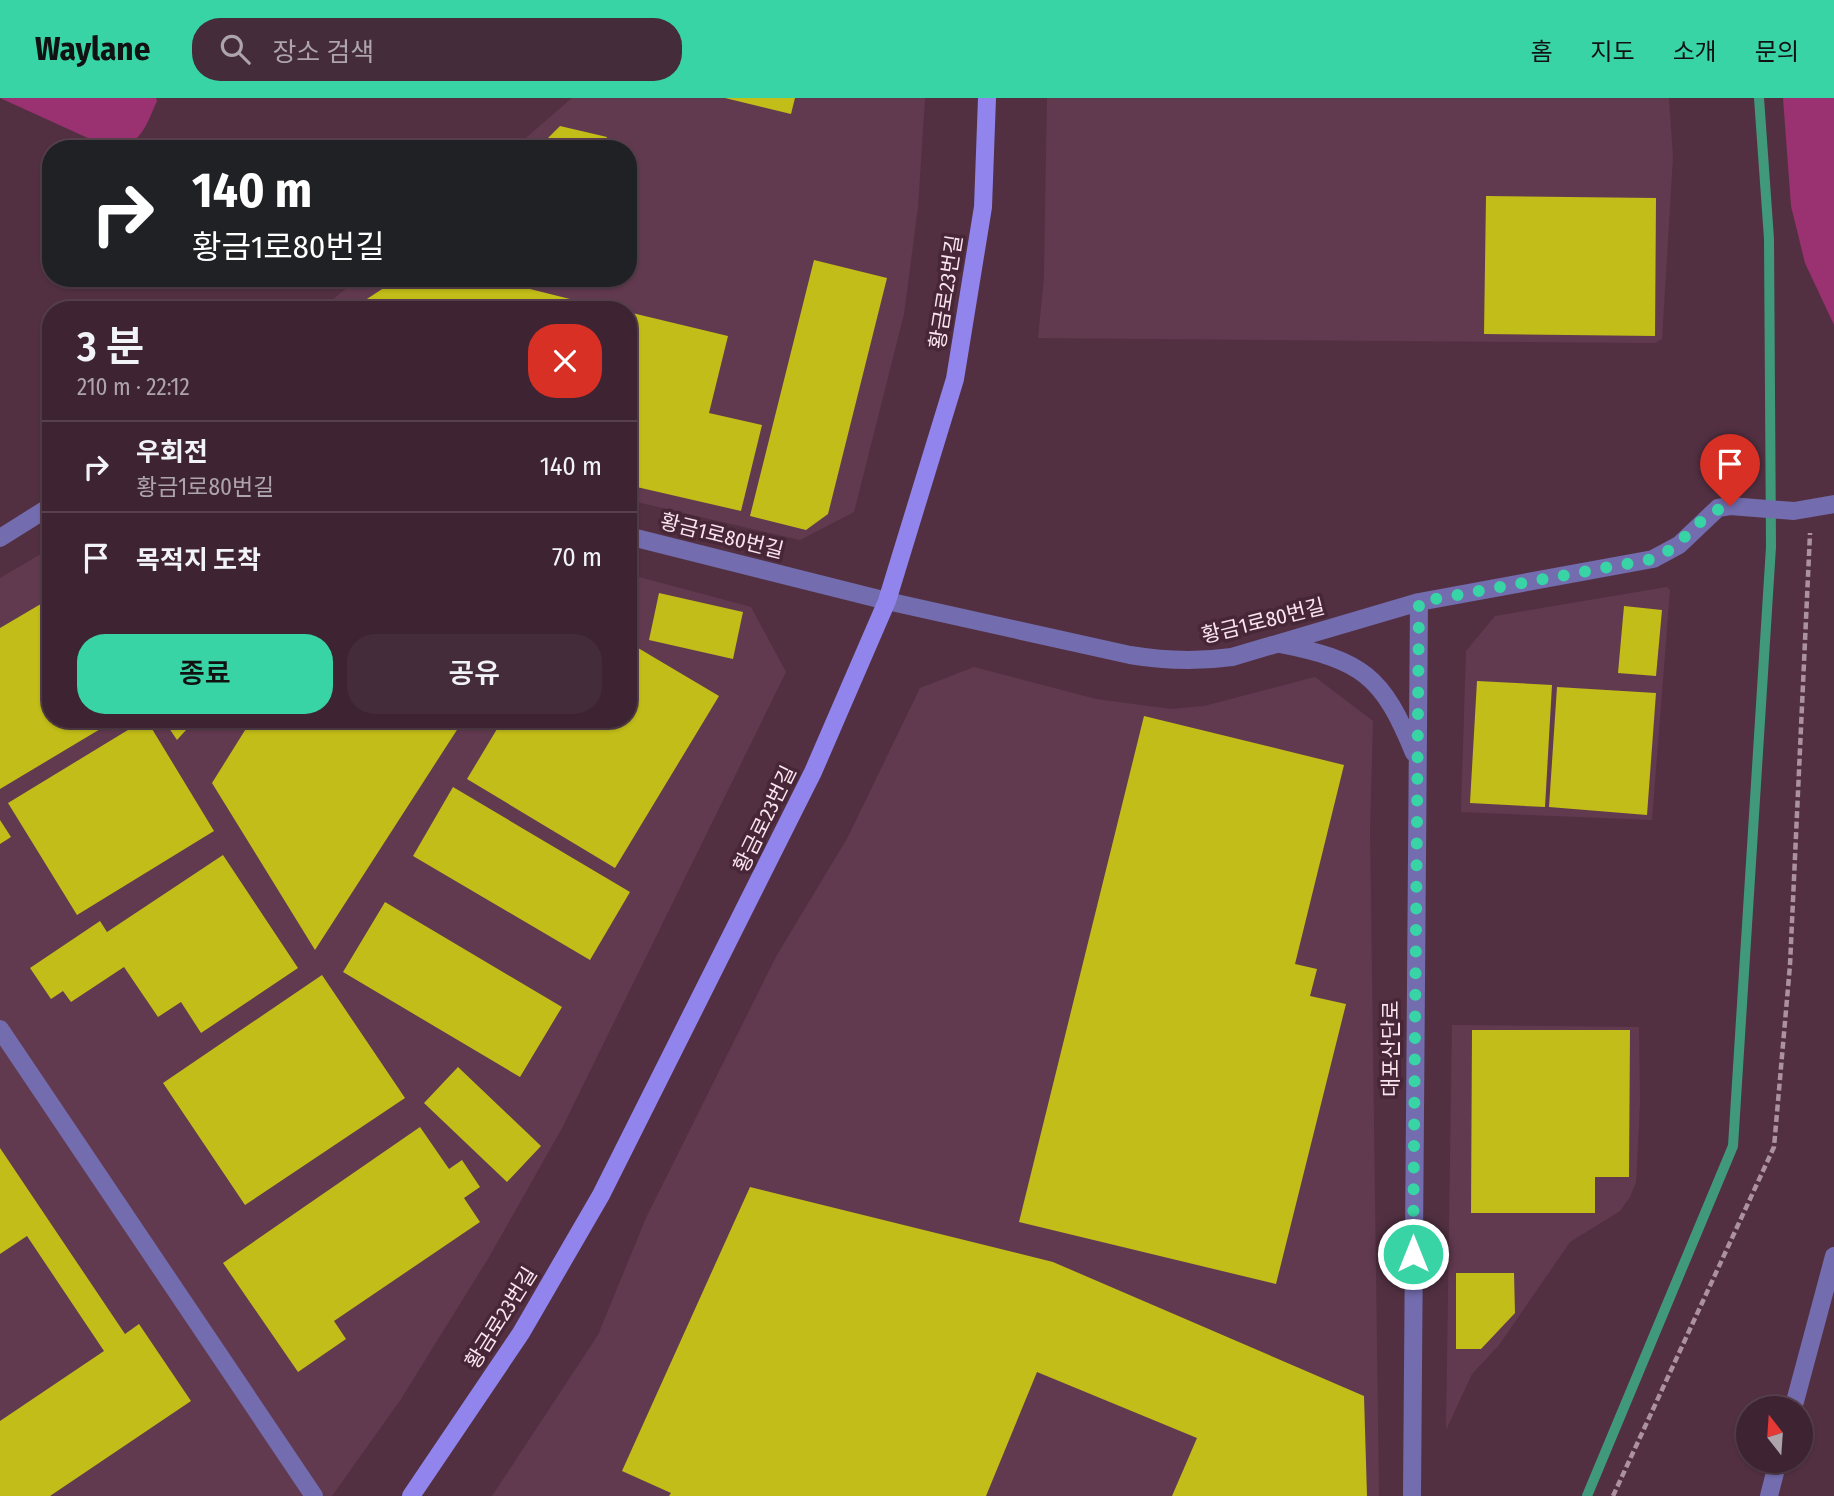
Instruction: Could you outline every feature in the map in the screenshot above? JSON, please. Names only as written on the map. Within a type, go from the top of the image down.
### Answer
[{"type":"street","name":"황금로23번길","points":[[411,1496],[520,1333],[601,1195],[813,772],[887,601],[955,379],[983,206],[987,98]]},
{"type":"street","points":[[1813,508],[1834,504]]},
{"type":"street","name":"황금1로80번길","points":[[637,538],[887,601],[1169,662],[1232,657],[1419,602],[1653,559],[1679,545],[1718,508],[1730,506],[1794,511],[1813,508]]},
{"type":"street","points":[[0,538],[42,512]]},
{"type":"street","name":"대포산단로","points":[[1412,1496],[1419,602]]},
{"type":"street","points":[[1277,644],[1325,653],[1363,671],[1388,697],[1417,760]]},
{"type":"street","points":[[0,1029],[314,1496]]},
{"type":"street","points":[[1796,1396],[1834,1256]]},
{"type":"street","points":[[1769,1496],[1775,1474]]},
{"type":"path","points":[[1613,1496],[1774,1147],[1790,965],[1796,787],[1813,508]]},
{"type":"shaded area","points":[[0,98],[156,98],[146,126],[134,140],[92,140]]},
{"type":"shaded area","points":[[572,98],[925,98],[918,207],[904,314],[854,512],[800,540],[637,502],[637,301],[331,301],[348,287],[637,287],[637,140],[523,140]]},
{"type":"shaded area","points":[[1047,98],[1669,98],[1673,157],[1662,339],[1655,343],[1038,338],[1044,278]]},
{"type":"shaded area","points":[[1783,98],[1834,98],[1834,325],[1805,263],[1791,206]]},
{"type":"shaded area","points":[[42,553],[42,728],[637,728],[637,576],[751,607],[786,672],[562,1128],[489,1257],[401,1399],[332,1496],[0,1496],[0,578]]},
{"type":"shaded area","points":[[1667,587],[1670,590],[1652,820],[1461,812],[1466,651],[1495,616]]},
{"type":"shaded area","points":[[974,667],[1096,699],[1171,709],[1204,706],[1315,677],[1373,721],[1370,830],[1379,1496],[492,1496],[598,1335],[646,1218],[777,955],[848,837],[920,688]]},
{"type":"shaded area","points":[[1452,1025],[1639,1027],[1640,1103],[1636,1182],[1630,1197],[1620,1211],[1570,1242],[1499,1345],[1472,1374],[1446,1430]]},
{"type":"building","points":[[725,98],[795,98],[791,114]]},
{"type":"building","points":[[560,126],[607,137],[606,140],[546,140]]},
{"type":"building","points":[[1486,196],[1656,198],[1655,336],[1484,334]]},
{"type":"building","points":[[814,260],[887,278],[828,514],[806,530],[750,516]]},
{"type":"building","points":[[385,287],[522,287],[578,301],[364,301]]},
{"type":"building","points":[[637,314],[728,336],[709,413],[762,425],[741,511],[637,487]]},
{"type":"building","points":[[659,593],[743,612],[733,659],[649,640]]},
{"type":"building","points":[[42,603],[42,728],[102,728],[0,789],[0,628]]},
{"type":"building","points":[[1624,606],[1662,610],[1656,676],[1618,673]]},
{"type":"building","points":[[637,647],[719,696],[615,868],[467,779],[498,728],[637,728]]},
{"type":"building","points":[[1477,681],[1552,685],[1545,807],[1470,803]]},
{"type":"building","points":[[1557,687],[1656,693],[1647,815],[1549,807]]},
{"type":"building","points":[[1144,716],[1344,765],[1295,964],[1317,969],[1310,996],[1346,1004],[1276,1284],[1019,1222]]},
{"type":"building","points":[[131,728],[151,728],[214,831],[77,915],[8,803]]},
{"type":"building","points":[[169,728],[188,728],[177,740]]},
{"type":"building","points":[[246,728],[458,728],[315,950],[212,783]]},
{"type":"building","points":[[453,787],[630,892],[590,960],[413,856]]},
{"type":"building","points":[[0,820],[11,837],[0,844]]},
{"type":"building","points":[[223,855],[298,968],[201,1033],[181,1002],[158,1017],[124,967],[71,1002],[63,991],[51,999],[30,968],[100,921],[107,932]]},
{"type":"building","points":[[385,902],[562,1007],[520,1077],[343,972]]},
{"type":"building","points":[[322,975],[405,1098],[245,1205],[163,1083]]},
{"type":"building","points":[[1472,1030],[1630,1030],[1629,1177],[1595,1177],[1595,1213],[1471,1213]]},
{"type":"building","points":[[458,1067],[541,1146],[507,1182],[424,1103]]},
{"type":"building","points":[[420,1127],[449,1169],[462,1160],[480,1187],[464,1198],[480,1222],[334,1321],[346,1339],[298,1372],[223,1263]]},
{"type":"building","points":[[0,1148],[125,1334],[139,1324],[191,1401],[50,1496],[0,1496],[0,1421],[104,1351],[27,1236],[0,1254]]},
{"type":"building","points":[[750,1187],[1053,1262],[1364,1396],[1367,1496],[1172,1496],[1197,1438],[1037,1372],[986,1496],[669,1496],[671,1493],[622,1471]]},
{"type":"building","points":[[1456,1273],[1514,1273],[1515,1313],[1481,1349],[1456,1349]]},
{"type":"waterway","points":[[1587,1496],[1733,1146],[1771,547],[1769,239],[1759,98]]},
{"type":"route","points":[[1413,1254],[1419,602],[1653,559],[1679,545],[1718,508],[1730,506]]}]
